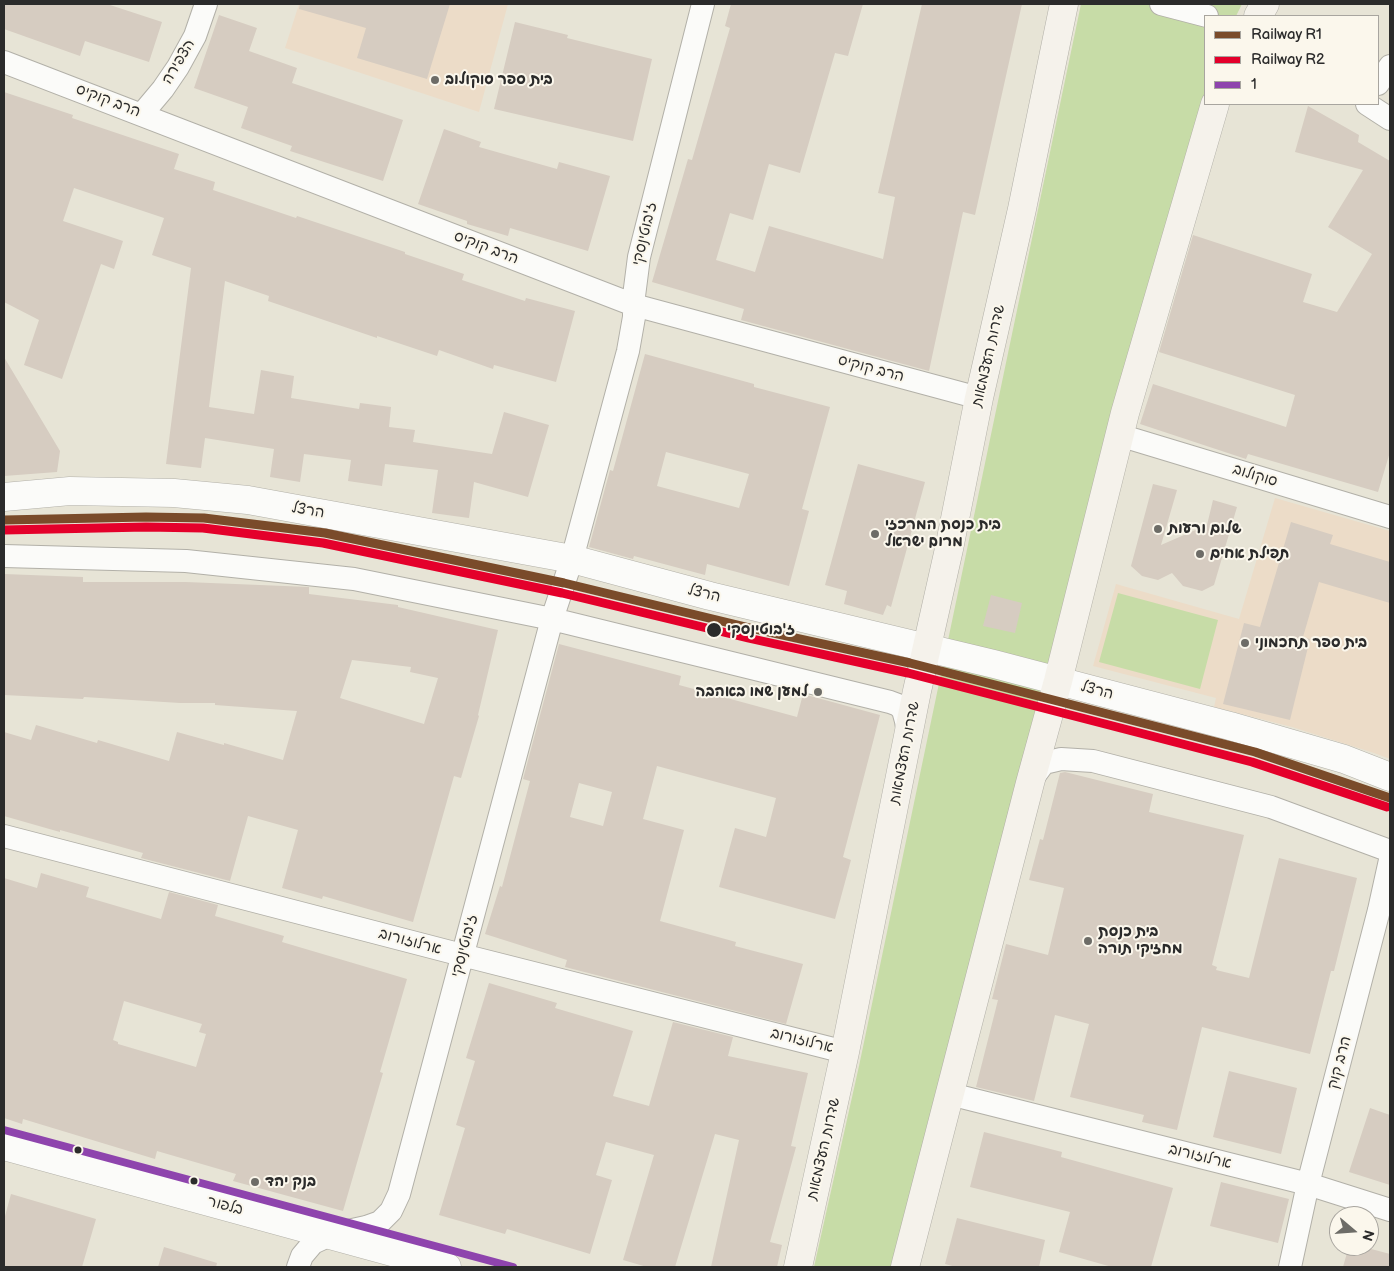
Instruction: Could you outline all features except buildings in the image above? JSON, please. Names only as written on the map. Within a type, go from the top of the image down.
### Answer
[{"type":"main road","name":"שדרות העצמאות","points":[[798,1267],[845,1052],[926,648],[949,549],[979,398],[1022,209],[1064,4]]},
{"type":"main road","points":[[1259,15],[1265,4]]},
{"type":"main road","points":[[905,1267],[1058,680],[1119,435],[1215,105]]},
{"type":"street","name":"הצפירה","points":[[142,114],[178,67],[195,36],[206,4]]},
{"type":"street","name":"ז'בוטינסקי","points":[[298,1267],[307,1248],[313,1243],[330,1235],[380,1222],[391,1212],[399,1194],[552,619],[572,559],[628,351],[632,330],[639,257],[703,4]]},
{"type":"street","points":[[1162,4],[1204,15]]},
{"type":"street","name":"הרב קוקיס","points":[[4,62],[634,305],[979,398]]},
{"type":"street","points":[[1379,82],[1390,66]]},
{"type":"street","points":[[1369,105],[1390,119]]},
{"type":"street","name":"סוקולוב","points":[[1119,435],[1390,517]]},
{"type":"street","name":"הרצל","points":[[4,497],[80,491],[174,493],[248,500],[572,559],[710,596],[1058,680],[1239,728],[1344,759],[1390,778]]},
{"type":"street","points":[[4,556],[186,561],[354,579],[552,619],[890,702],[898,705],[903,710],[908,736]]},
{"type":"street","points":[[1030,783],[1044,763],[1061,759],[1093,761],[1271,807],[1390,851]]},
{"type":"street","name":"ארלוזורוב","points":[[4,836],[845,1052]]},
{"type":"street","name":"הרב קוק","points":[[1290,1267],[1308,1184],[1385,904],[1390,860]]},
{"type":"street","name":"ארלוזורוב","points":[[950,1094],[1308,1184],[1390,1210]]},
{"type":"street","name":"בלפור","points":[[4,1146],[447,1267]]},
{"type":"shaded area","name":"בית ספר סוקולוב","points":[[299,4],[508,4],[479,112],[285,48]]},
{"type":"shaded area","name":"בית ספר תחכמוני","points":[[1275,498],[1390,531],[1390,759],[1292,727],[1214,707],[1216,698],[1093,666],[1116,584],[1239,619]]},
{"type":"green space","points":[[1081,4],[1242,4],[1236,15],[1204,15],[1204,100],[893,1267],[814,1267],[859,1066]]},
{"type":"green space","points":[[1118,593],[1218,620],[1200,689],[1099,662]]},
{"type":"rail line","name":"R1","points":[[4,520],[146,517],[204,518],[325,533],[564,583],[750,628],[910,663],[1255,752],[1390,798]]},
{"type":"rail line","name":"R2","points":[[4,530],[146,527],[203,528],[323,543],[562,593],[748,638],[908,673],[1252,762],[1387,807]]},
{"type":"transit line","name":"1","points":[[4,1130],[513,1267]]},
{"type":"place","name":"בית ספר סוקולוב","points":[[435,80]]},
{"type":"place","name":"שלום ורעות","points":[[1158,529]]},
{"type":"place","name":"בית כנסת המרכזי מרום ישראל","points":[[875,534]]},
{"type":"place","name":"תפילת אחים","points":[[1200,554]]},
{"type":"place","name":"ז'בוטינסקי","points":[[714,630]]},
{"type":"place","name":"בית ספר תחכמוני","points":[[1245,643]]},
{"type":"place","name":"למען שמו באהבה","points":[[818,692]]},
{"type":"place","name":"בית כנסת מחזיקי תורה","points":[[1088,941]]},
{"type":"place","name":"בנק יהד","points":[[255,1182]]}]
